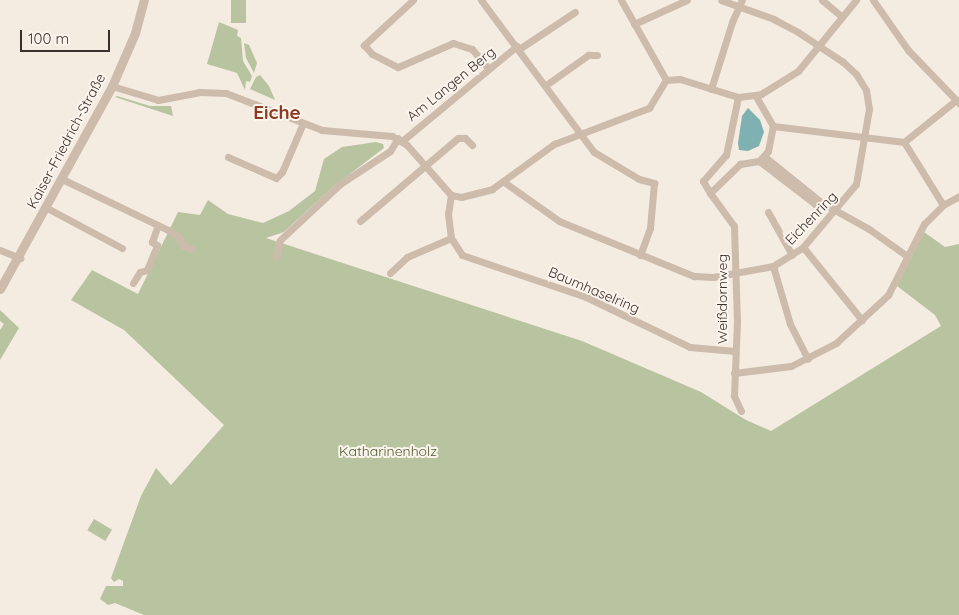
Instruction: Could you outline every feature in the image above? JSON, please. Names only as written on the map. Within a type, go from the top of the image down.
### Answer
[{"type":"street","name":"Kaiser-Friedrich-Straße","points":[[0,289],[20,258],[112,86],[135,33],[144,0]]},
{"type":"street","points":[[413,0],[364,45],[382,62],[398,67],[454,42],[472,49],[489,69]]},
{"type":"street","points":[[481,0],[580,132],[602,158],[639,180],[654,183],[650,228],[640,255]]},
{"type":"street","points":[[621,0],[666,80]]},
{"type":"street","points":[[634,24],[685,0]]},
{"type":"street","name":"Eichenring","points":[[504,182],[559,221],[694,276],[713,277],[773,266],[792,256],[803,247],[836,211],[856,184],[865,136],[868,98],[862,83],[843,62],[786,24],[741,3],[721,0]]},
{"type":"street","points":[[822,0],[841,16]]},
{"type":"street","points":[[666,80],[680,79],[738,96],[756,96],[798,71],[856,0]]},
{"type":"street","points":[[773,126],[904,142],[957,102],[908,50],[873,0]]},
{"type":"street","points":[[711,88],[741,3]]},
{"type":"street","name":"Am Langen Berg","points":[[276,257],[280,240],[340,184],[390,151],[400,139],[489,69],[575,12]]},
{"type":"street","points":[[546,85],[588,55],[597,55]]},
{"type":"street","points":[[112,86],[158,100],[200,92],[226,92],[303,123],[338,133],[379,133],[400,139],[451,195],[477,194],[504,182],[539,154],[580,132],[649,108],[666,80]]},
{"type":"street","points":[[738,96],[726,155],[702,181],[710,193],[740,164],[762,159]]},
{"type":"street","points":[[756,96],[773,126],[762,159]]},
{"type":"street","points":[[228,156],[276,178],[282,172],[303,123]]},
{"type":"street","points":[[360,221],[458,138],[465,138],[472,145]]},
{"type":"street","points":[[904,142],[943,205]]},
{"type":"street","points":[[762,159],[801,195],[815,204],[822,204],[836,211],[907,256]]},
{"type":"street","points":[[62,179],[158,225],[178,236],[183,246],[192,250]]},
{"type":"street","name":"Weißdornweg","points":[[710,193],[734,226],[734,396],[741,411]]},
{"type":"street","points":[[390,273],[407,257],[451,238],[448,214],[451,195]]},
{"type":"street","points":[[734,373],[770,371],[808,359],[836,343],[888,295],[924,224],[943,205],[959,196]]},
{"type":"street","points":[[47,208],[122,248]]},
{"type":"street","points":[[768,212],[792,256]]},
{"type":"street","points":[[134,283],[150,262],[157,245],[152,242],[158,225]]},
{"type":"street","name":"Baumhaselring","points":[[451,238],[462,255],[470,260],[586,297],[690,347],[735,352]]},
{"type":"street","points":[[803,247],[862,320]]},
{"type":"street","points":[[0,250],[20,258]]},
{"type":"street","points":[[773,266],[790,324],[808,359]]},
{"type":"green space","points":[[231,0],[246,0],[246,23],[231,23]]},
{"type":"green space","points":[[219,22],[238,30],[237,36],[241,38],[243,61],[252,76],[250,82],[246,81],[245,90],[237,73],[207,64]]},
{"type":"green space","points":[[244,43],[249,45],[257,63],[254,73],[246,58]]},
{"type":"green space","points":[[260,75],[269,86],[275,100],[250,89],[256,77]]},
{"type":"green space","points":[[115,97],[150,106],[171,106],[173,116]]},
{"type":"green space","name":"Katharinenholz","points":[[376,142],[383,144],[384,148],[334,186],[284,232],[266,238],[582,341],[701,392],[746,420],[771,431],[941,326],[935,315],[897,286],[924,232],[945,247],[959,244],[959,615],[144,615],[115,603],[108,605],[100,599],[106,586],[123,586],[123,581],[119,579],[114,582],[111,578],[141,496],[156,468],[171,485],[224,425],[124,330],[71,300],[92,270],[138,294],[178,212],[200,215],[208,200],[228,214],[263,223],[289,211],[315,191],[324,159],[342,147]]},
{"type":"green space","points":[[0,310],[19,328],[0,360],[0,330],[4,324],[0,321]]},
{"type":"green space","points":[[94,519],[112,530],[105,541],[87,530]]},
{"type":"water","points":[[748,108],[760,120],[764,132],[759,146],[748,151],[739,150],[738,143],[742,116]]},
{"type":"district","name":"Eiche","points":[[277,113]]}]
